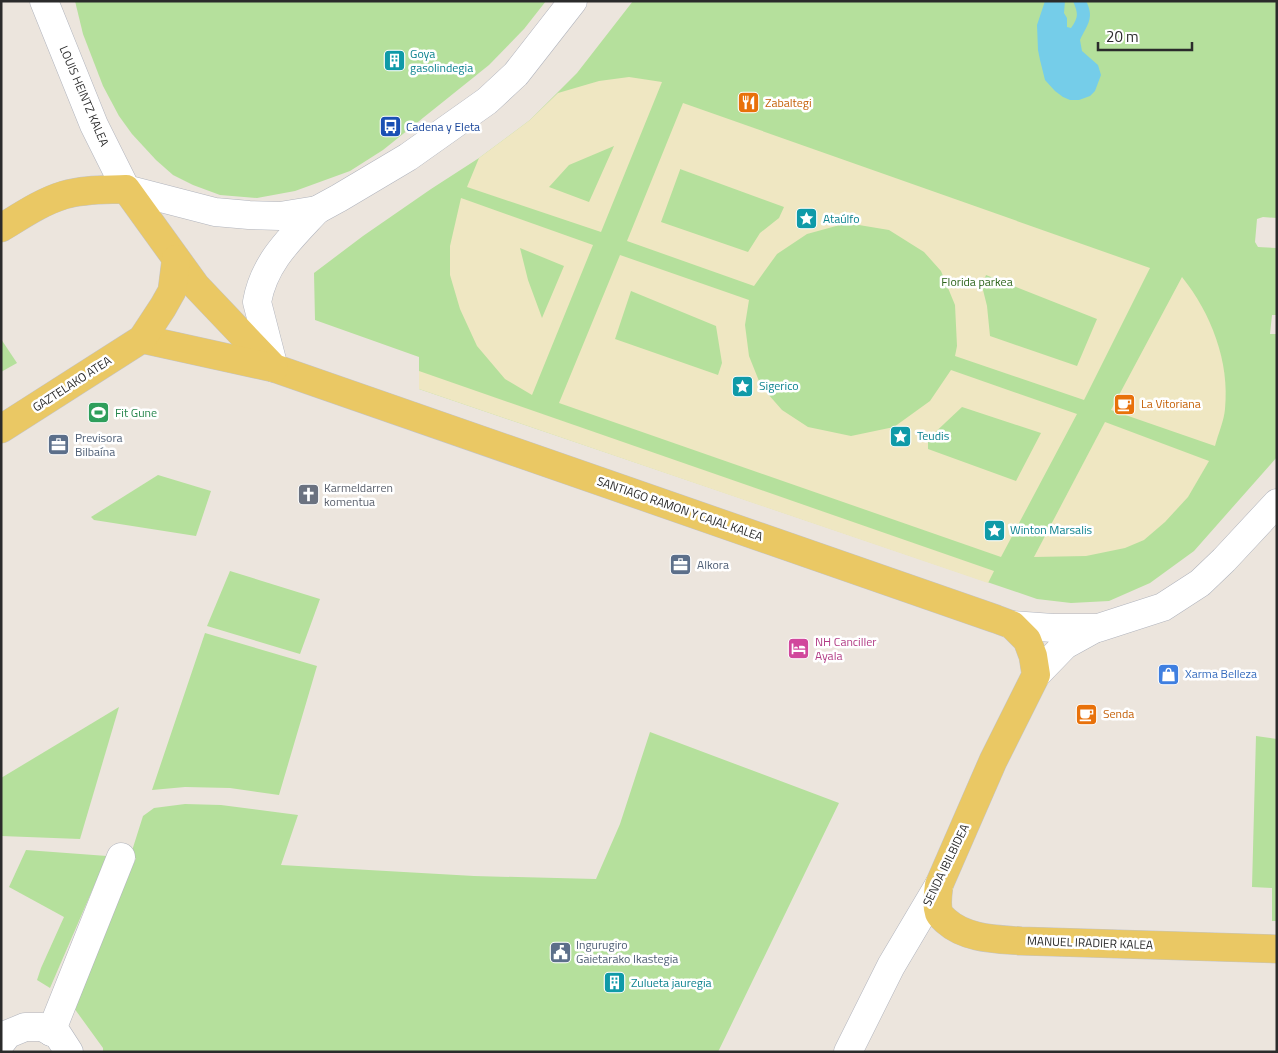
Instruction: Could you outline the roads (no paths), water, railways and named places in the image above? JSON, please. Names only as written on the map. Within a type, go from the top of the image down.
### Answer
[{"type":"main road","points":[[1,228],[42,204],[64,195],[89,191],[126,189]]},
{"type":"main road","name":"SANTIAGO RAMON Y CAJAL KALEA","points":[[126,189],[196,286],[274,368],[1012,625]]},
{"type":"main road","name":"GAZTELAKO ATEA","points":[[1,429],[142,339],[172,291],[176,259]]},
{"type":"main road","points":[[142,339],[274,368]]},
{"type":"main road","points":[[1012,625],[1027,640],[1034,656],[1036,675]]},
{"type":"main road","name":"SENDA IBILBIDEA","points":[[939,885],[993,761],[1036,675]]},
{"type":"main road","name":"MANUEL IRADIER KALEA","points":[[939,885],[937,902],[939,914],[950,924],[962,931],[984,938],[1277,949]]},
{"type":"street","name":"LOUIS HEINTZ KALEA","points":[[44,1],[94,126],[126,189]]},
{"type":"street","points":[[274,368],[257,302],[264,277],[281,249],[317,210],[408,157],[487,101],[516,74],[573,1]]},
{"type":"street","points":[[126,189],[223,213],[280,216],[317,210]]},
{"type":"street","name":"SANTIAGO RAMON Y CAJAL KALEA","points":[[1012,625],[1052,628],[1098,628],[1163,607],[1200,583],[1277,503]]},
{"type":"street","name":"SENDA IBILBIDEA","points":[[1036,675],[1065,645],[1098,628]]},
{"type":"street","points":[[51,1032],[120,857]]},
{"type":"street","name":"SENDA IBILBIDEA","points":[[848,1052],[890,966],[939,885]]},
{"type":"street","points":[[1,1043],[8,1034],[25,1027],[42,1027],[58,1036],[69,1052]]},
{"type":"water","points":[[1045,1],[1065,1],[1064,13],[1067,18],[1067,27],[1071,28],[1077,15],[1073,1],[1086,1],[1089,7],[1090,17],[1080,40],[1082,51],[1098,65],[1101,75],[1095,91],[1090,96],[1079,100],[1070,100],[1055,91],[1045,80],[1038,50],[1037,25]]},
{"type":"place","name":"Goya gasolindegia","points":[[394,61]]},
{"type":"place","name":"Zabaltegi","points":[[749,103]]},
{"type":"place","name":"Cadena y Eleta","points":[[390,127]]},
{"type":"place","name":"Ataúlfo","points":[[807,219]]},
{"type":"place","name":"Sigerico","points":[[743,386]]},
{"type":"place","name":"La Vitoriana","points":[[1125,404]]},
{"type":"place","name":"Fit Gune","points":[[99,413]]},
{"type":"place","name":"Teudis","points":[[901,436]]},
{"type":"place","name":"Previsora Bilbaína","points":[[59,445]]},
{"type":"place","name":"Karmeldarren komentua","points":[[308,495]]},
{"type":"place","name":"Winton Marsalis","points":[[994,530]]},
{"type":"place","name":"Alkora","points":[[681,565]]},
{"type":"place","name":"NH Canciller Ayala","points":[[799,649]]},
{"type":"place","name":"Xarma Belleza","points":[[1169,674]]},
{"type":"place","name":"Senda","points":[[1087,714]]},
{"type":"place","name":"Ingurugiro Gaietarako Ikastegia","points":[[560,952]]},
{"type":"place","name":"Zulueta jauregia","points":[[615,983]]},
{"type":"park label","name":"Florida parkea","points":[[977,282]]}]
